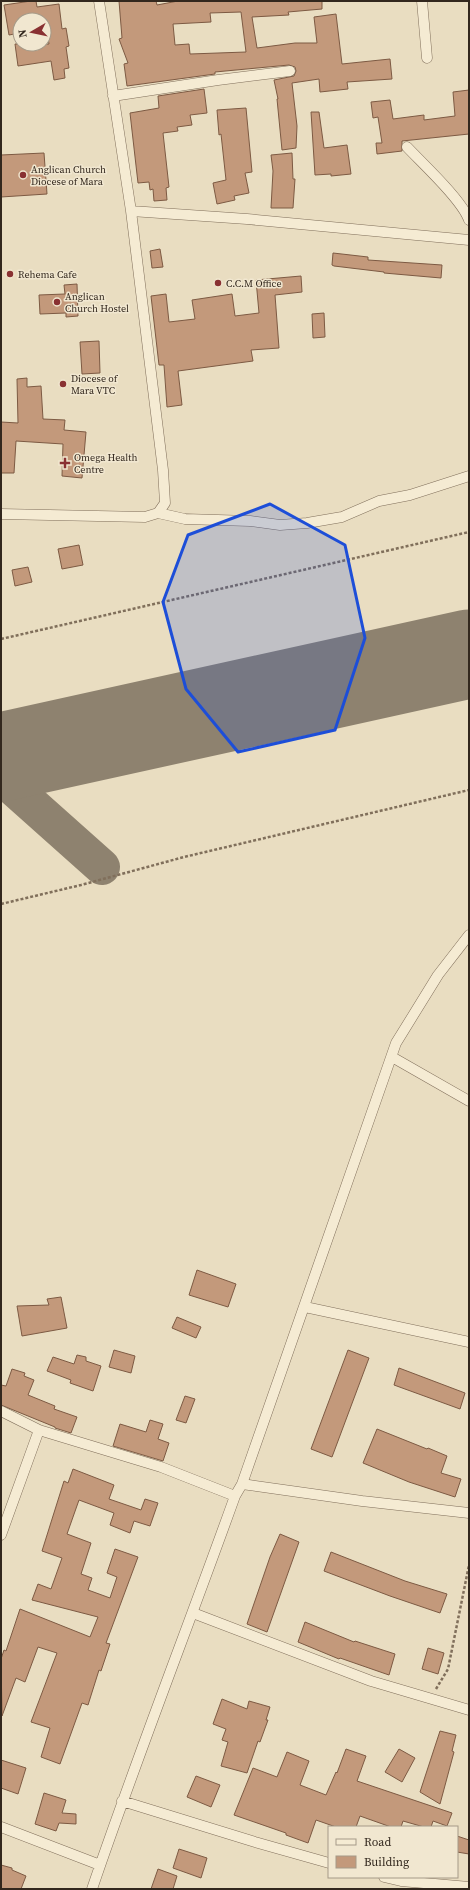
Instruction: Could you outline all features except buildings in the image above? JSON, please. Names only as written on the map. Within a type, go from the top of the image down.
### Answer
[{"type":"street","points":[[99,1],[131,211],[163,470],[165,503],[158,513]]},
{"type":"street","points":[[422,1],[427,58]]},
{"type":"street","points":[[113,96],[290,71]]},
{"type":"street","points":[[407,147],[455,198],[466,213],[469,220]]},
{"type":"street","points":[[131,211],[247,219],[469,240]]},
{"type":"street","points":[[1,514],[145,517],[158,513],[185,518],[250,521],[280,525],[319,521],[342,516],[379,501],[410,495],[469,476]]},
{"type":"street","points":[[92,1889],[156,1707],[193,1614],[235,1496],[242,1484],[392,1057],[400,1037],[420,1002],[469,935]]},
{"type":"street","points":[[460,946],[469,951]]},
{"type":"street","points":[[392,1057],[469,1101]]},
{"type":"street","points":[[305,1307],[469,1342]]},
{"type":"street","points":[[1,1411],[38,1430],[161,1467],[235,1496]]},
{"type":"street","points":[[1,1535],[38,1430]]},
{"type":"street","points":[[242,1484],[362,1501],[469,1513]]},
{"type":"street","points":[[193,1614],[371,1681],[469,1710]]},
{"type":"street","points":[[122,1801],[254,1842],[328,1863]]},
{"type":"street","points":[[1,1828],[100,1865]]},
{"type":"street","points":[[386,1878],[400,1885],[469,1887]]},
{"type":"path","points":[[1,639],[469,532]]},
{"type":"path","points":[[1,904],[81,885],[184,857],[469,790]]},
{"type":"path","points":[[430,1698],[448,1669],[469,1565]]},
{"type":"highlighted area","points":[[270,504],[345,545],[365,638],[335,730],[238,752],[186,689],[163,602],[188,535]]},
{"type":"taxiway","points":[[1,777],[102,867]]},
{"type":"runway","points":[[1,757],[469,654]]},
{"type":"place","name":"Anglican Church Diocese of Mara","points":[[23,175]]},
{"type":"place","name":"Rehema Cafe","points":[[10,274]]},
{"type":"place","name":"C.C.M Office","points":[[218,283]]},
{"type":"place","name":"Anglican Church Hostel","points":[[57,302]]},
{"type":"place","name":"Diocese of Mara VTC","points":[[63,384]]},
{"type":"place","name":"Omega Health Centre","points":[[65,463]]}]
